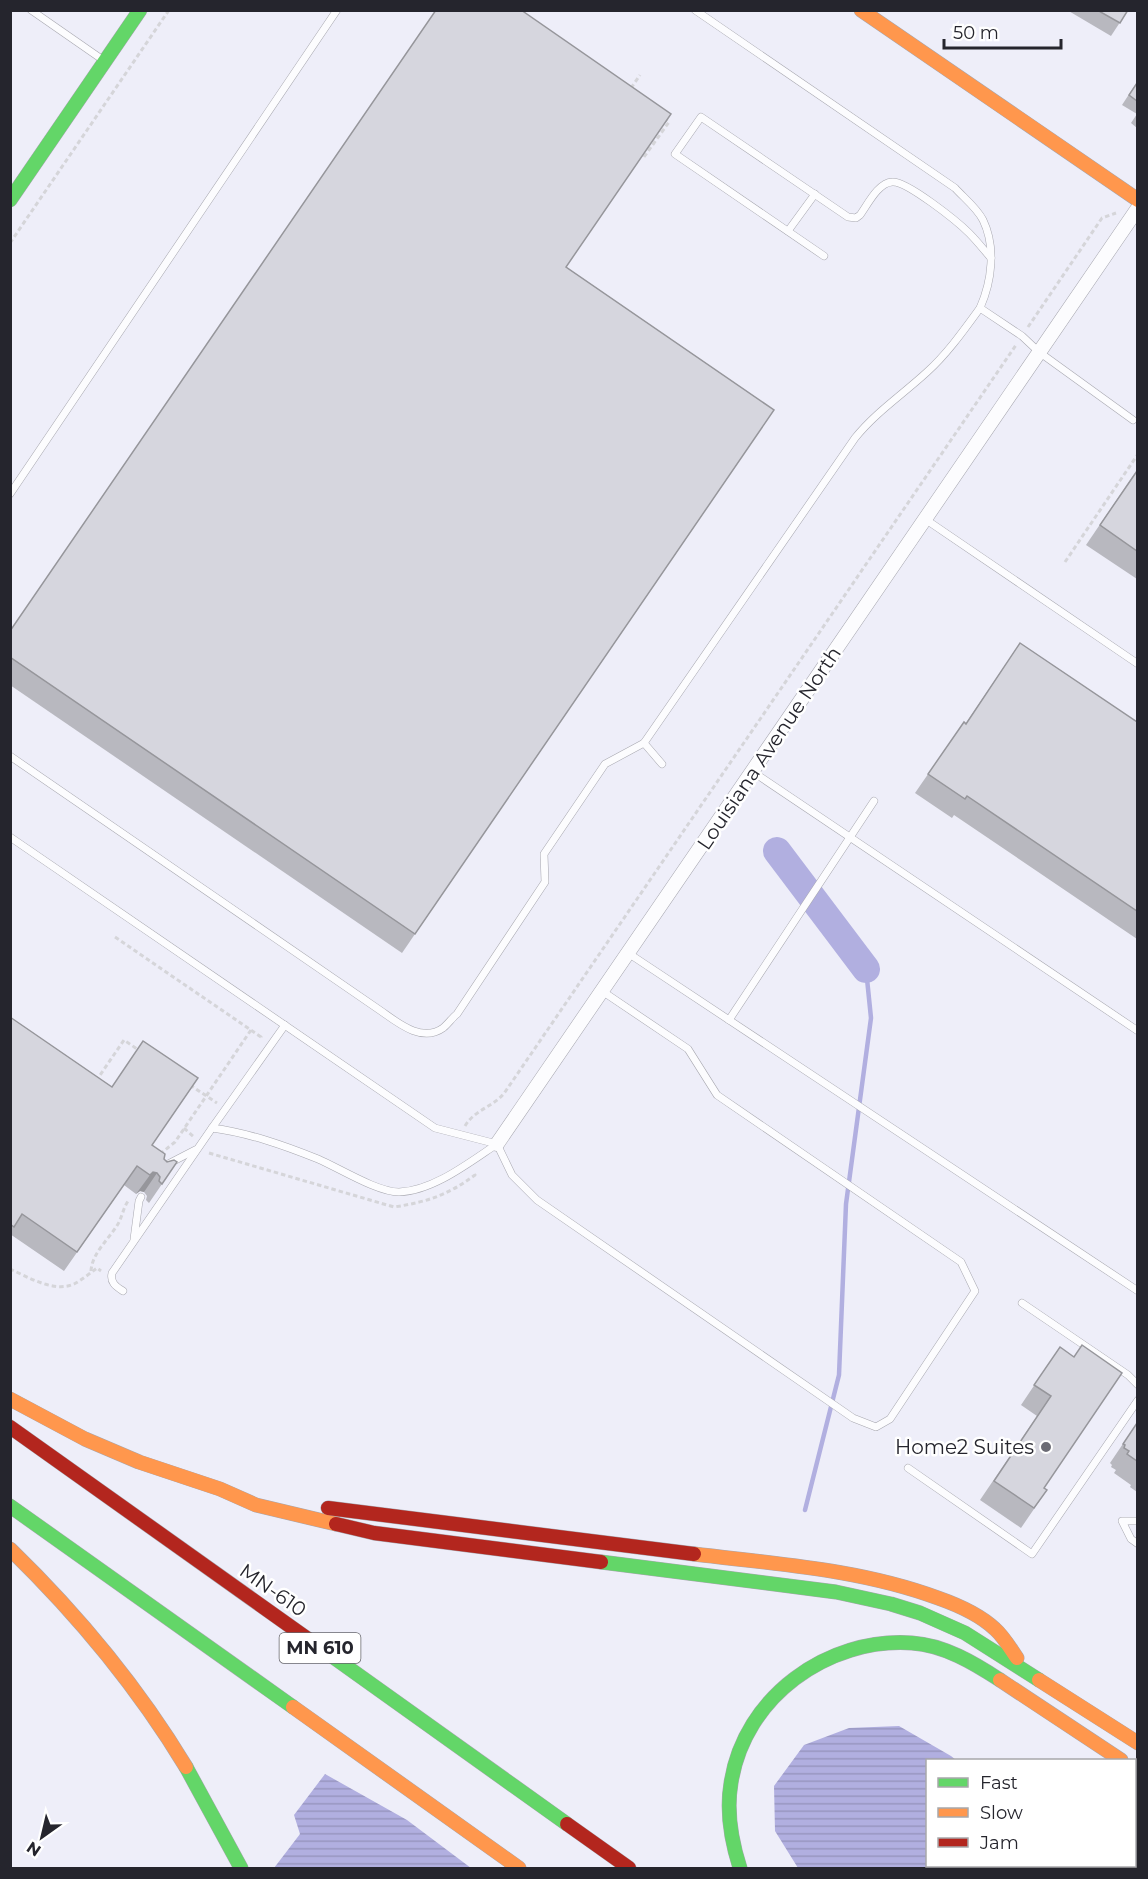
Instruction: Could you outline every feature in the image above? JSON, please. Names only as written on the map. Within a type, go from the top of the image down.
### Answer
[{"type":"main road","points":[[10,200],[140,10]]},
{"type":"main road","points":[[861,10],[1137,201]]},
{"type":"main road","points":[[10,1399],[54,1424],[107,1449],[281,1512],[374,1533],[860,1596],[920,1613],[991,1648],[1137,1743]]},
{"type":"main road","name":"MN-610","points":[[10,1427],[629,1869]]},
{"type":"main road","points":[[220,1489],[350,1511],[855,1574],[883,1580],[949,1603],[985,1622],[994,1629],[1031,1674]]},
{"type":"main road","name":"MN 610","points":[[10,1506],[519,1869]]},
{"type":"main road","points":[[10,1549],[82,1623],[150,1708],[202,1793],[240,1869]]},
{"type":"main road","points":[[740,1869],[731,1835],[729,1794],[737,1756],[745,1738],[765,1706],[792,1680],[818,1662],[852,1648],[888,1643],[912,1643],[953,1653],[973,1663],[1118,1759]]},
{"type":"street","name":"Louisiana Avenue North","points":[[497,1144],[1137,208]]},
{"type":"lane","points":[[30,10],[105,62]]},
{"type":"lane","points":[[10,494],[337,10]]},
{"type":"lane","points":[[10,756],[381,1011],[417,1032],[430,1034],[442,1028],[457,1014],[545,882],[544,854],[605,764],[644,743],[855,438],[881,409],[909,388],[941,358],[980,308],[987,293],[991,258],[983,220],[955,188],[695,10]]},
{"type":"lane","points":[[824,256],[675,154],[701,117],[848,217],[856,218],[860,215],[880,188],[891,182],[902,183],[969,232],[991,258]]},
{"type":"lane","points":[[788,231],[815,194]]},
{"type":"lane","points":[[980,308],[1022,336],[1039,352],[1133,420]]},
{"type":"lane","points":[[925,519],[1137,664]]},
{"type":"lane","points":[[644,743],[662,764]]},
{"type":"lane","points":[[753,771],[1137,1031]]},
{"type":"lane","points":[[729,1020],[874,801]]},
{"type":"lane","points":[[10,837],[435,1128],[497,1144],[512,1175],[537,1200],[853,1418],[876,1427],[890,1419],[975,1290],[962,1262],[717,1095],[688,1049],[602,990]]},
{"type":"lane","points":[[628,953],[1137,1291]]},
{"type":"lane","points":[[123,1291],[115,1286],[111,1279],[112,1273],[285,1025]]},
{"type":"lane","points":[[212,1128],[234,1131],[276,1143],[371,1184],[397,1192],[421,1188],[466,1165],[497,1144]]},
{"type":"lane","points":[[162,1167],[199,1147]]},
{"type":"lane","points":[[133,1242],[141,1197]]},
{"type":"lane","points":[[1022,1303],[1128,1376],[1137,1385]]},
{"type":"lane","points":[[908,1468],[1032,1554],[1137,1400]]},
{"type":"lane","points":[[1137,1521],[1122,1521],[1131,1539],[1137,1544]]},
{"type":"path","points":[[10,243],[169,10]]},
{"type":"path","points":[[627,93],[640,75]]},
{"type":"path","points":[[644,157],[669,122],[662,117]]},
{"type":"path","points":[[655,128],[661,133]]},
{"type":"path","points":[[462,1135],[469,1119],[493,1105],[505,1092],[1102,218],[1120,211]]},
{"type":"path","points":[[1065,562],[1137,454]]},
{"type":"path","points":[[115,937],[261,1037],[253,1049],[261,1059]]},
{"type":"path","points":[[159,1155],[175,1142],[251,1030]]},
{"type":"path","points":[[93,1086],[124,1040],[142,1053]]},
{"type":"path","points":[[188,1084],[226,1109]]},
{"type":"path","points":[[184,1128],[199,1147],[210,1154],[394,1206],[421,1203],[463,1184],[475,1175],[466,1165]]},
{"type":"path","points":[[91,1272],[91,1262],[120,1221],[123,1209],[130,1198]]},
{"type":"path","points":[[10,1269],[48,1285],[60,1287],[74,1284],[97,1268],[111,1279]]},
{"type":"water","points":[[899,1726],[955,1759],[926,1759],[926,1867],[952,1868],[798,1868],[775,1831],[774,1786],[804,1745],[849,1728]]},
{"type":"water","points":[[325,1774],[407,1820],[471,1868],[274,1868],[300,1834],[294,1815]]},
{"type":"building","points":[[436,10],[521,10],[671,114],[566,267],[774,410],[415,934],[10,657],[10,631]]},
{"type":"building","points":[[1097,10],[1128,10],[1120,23]]},
{"type":"building","points":[[1137,83],[1137,101],[1129,95]]},
{"type":"building","points":[[1137,471],[1137,551],[1100,525]]},
{"type":"building","points":[[1020,643],[1137,722],[1137,911],[967,796],[965,799],[928,774],[964,722],[966,724]]},
{"type":"building","points":[[10,1017],[112,1087],[143,1041],[198,1078],[152,1145],[165,1154],[164,1159],[167,1162],[174,1160],[177,1162],[162,1184],[157,1173],[153,1172],[150,1175],[137,1166],[77,1252],[22,1214],[14,1227],[10,1224]]},
{"type":"building","name":"Home2 Suites","points":[[1082,1345],[1122,1373],[1044,1488],[1047,1490],[1034,1508],[994,1481],[1051,1396],[1034,1385],[1060,1347],[1074,1357]]},
{"type":"building","points":[[1137,1423],[1137,1461],[1127,1454],[1129,1451],[1124,1448],[1123,1444]]},
{"type":"waterway","points":[[777,851],[866,969]]},
{"type":"waterway","points":[[805,1510],[839,1375],[846,1204],[871,1018],[866,969]]},
{"type":"traffic: fast","points":[[10,200],[140,10]]},
{"type":"traffic: fast","points":[[10,1506],[293,1707]]},
{"type":"traffic: fast","points":[[601,1562],[836,1592],[891,1604],[920,1613],[965,1633],[1039,1680]]},
{"type":"traffic: fast","points":[[308,1639],[567,1824]]},
{"type":"traffic: fast","points":[[740,1868],[729,1815],[731,1783],[739,1752],[753,1724],[772,1699],[795,1678],[821,1662],[850,1650],[881,1644],[912,1643],[947,1651],[1000,1680]]},
{"type":"traffic: fast","points":[[186,1767],[241,1868]]},
{"type":"traffic: slow","points":[[861,10],[1138,200]]},
{"type":"traffic: slow","points":[[10,1399],[85,1439],[139,1462],[220,1489],[256,1505],[336,1524]]},
{"type":"traffic: slow","points":[[10,1549],[105,1652],[147,1708],[186,1767]]},
{"type":"traffic: slow","points":[[694,1554],[818,1569],[879,1580],[908,1588],[968,1610],[995,1629],[1017,1658]]},
{"type":"traffic: slow","points":[[1000,1680],[1119,1759]]},
{"type":"traffic: slow","points":[[1039,1680],[1138,1743]]},
{"type":"traffic: slow","points":[[293,1707],[519,1868]]},
{"type":"traffic: jam","points":[[10,1427],[308,1639]]},
{"type":"traffic: jam","points":[[328,1508],[694,1554]]},
{"type":"traffic: jam","points":[[336,1524],[374,1533],[601,1562]]},
{"type":"traffic: jam","points":[[567,1824],[629,1868]]},
{"type":"place","name":"Home2 Suites","points":[[1046,1447]]}]
